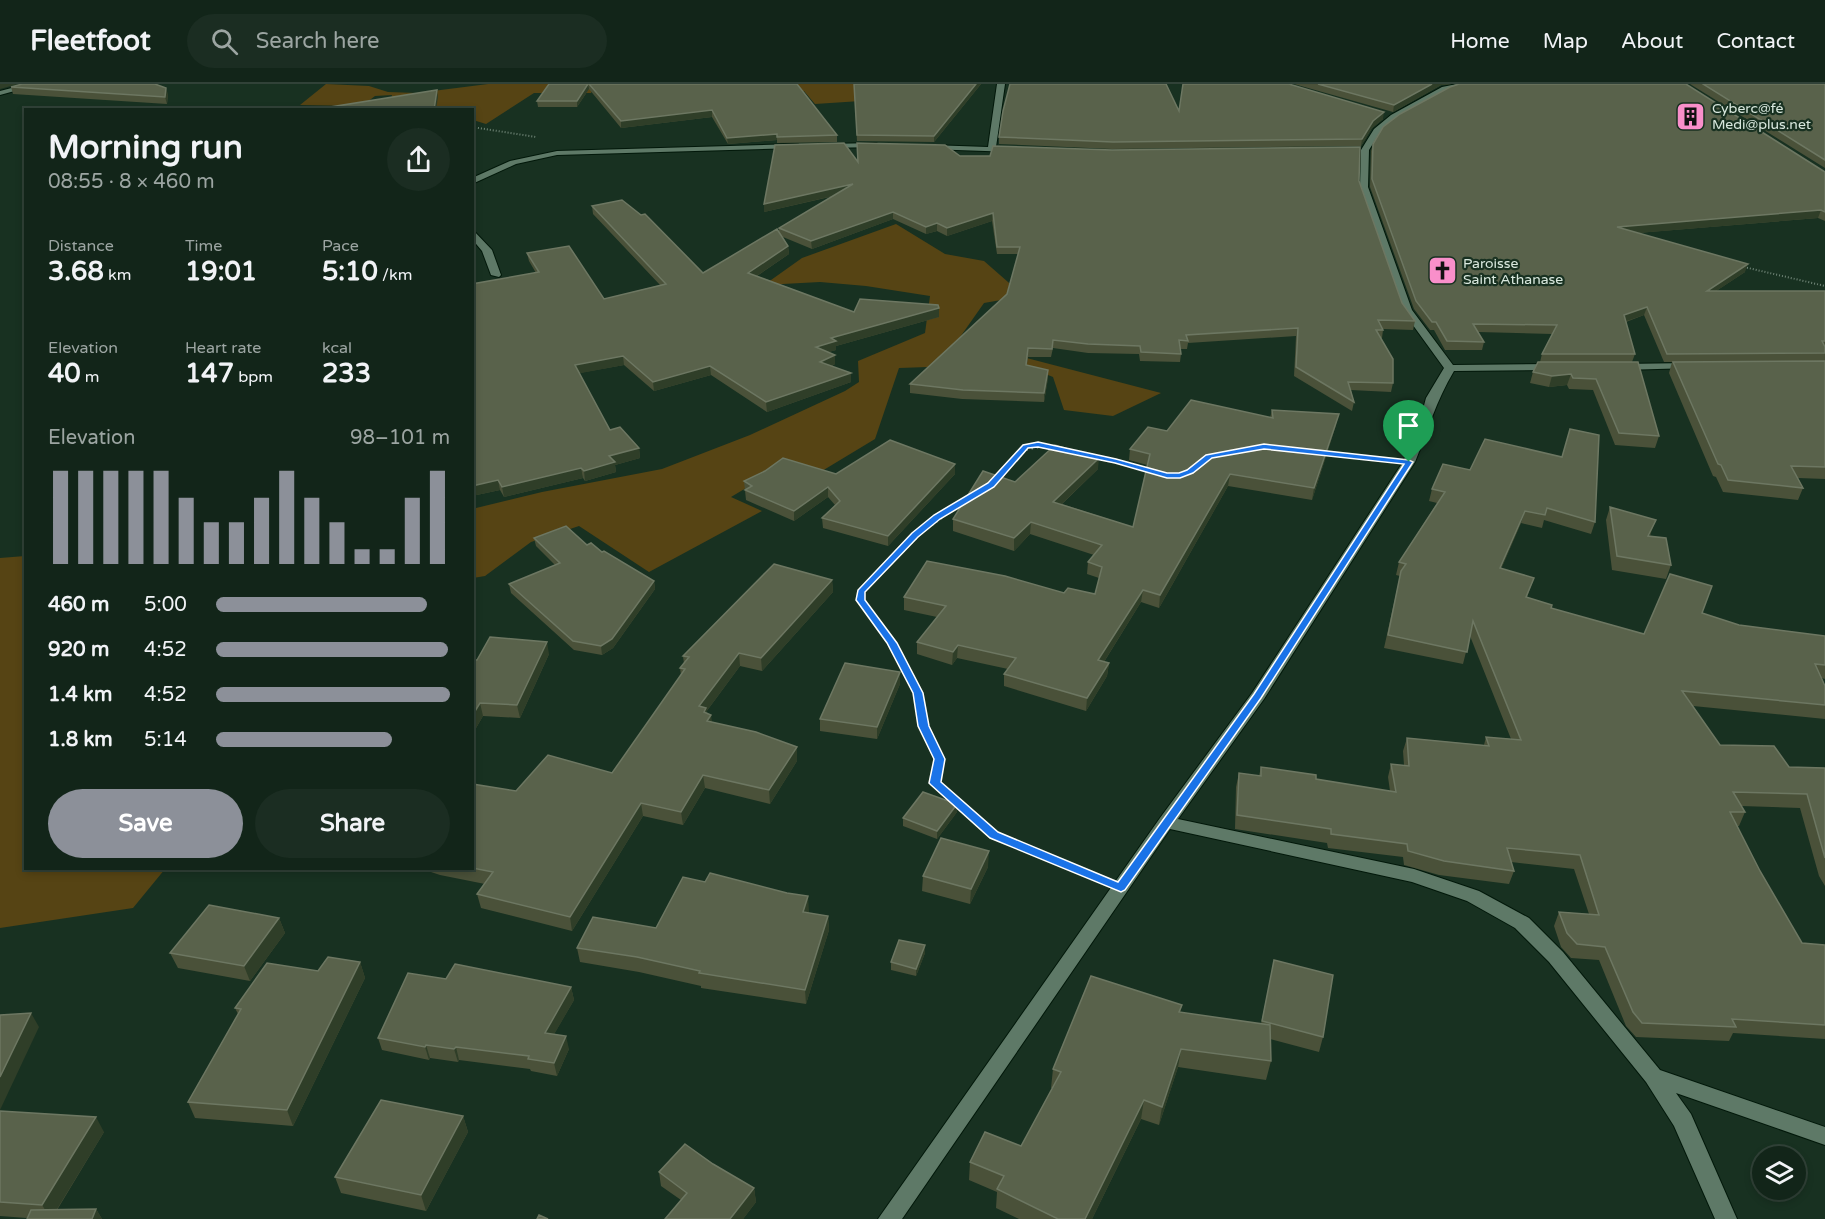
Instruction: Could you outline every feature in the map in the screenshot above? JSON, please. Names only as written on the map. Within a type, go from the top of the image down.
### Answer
[{"type":"street","points":[[0,93],[36,84]]},
{"type":"street","points":[[992,149],[1001,84]]},
{"type":"street","points":[[1450,368],[1407,310],[1364,187],[1360,150],[1389,116],[1445,89],[1466,84]]},
{"type":"street","points":[[474,181],[506,164],[524,158],[557,153],[800,146]]},
{"type":"street","points":[[812,146],[885,146]]},
{"type":"street","points":[[918,147],[1023,151]]},
{"type":"street","points":[[474,234],[487,250],[496,275]]},
{"type":"street","points":[[1613,367],[1705,366]]},
{"type":"street","points":[[1450,368],[1566,367]]},
{"type":"street","points":[[889,1219],[1166,822],[1258,696],[1409,462],[1425,424],[1432,398],[1450,368]]},
{"type":"street","points":[[1166,822],[1414,876],[1473,896],[1522,924],[1556,957],[1653,1076],[1683,1121],[1726,1219]]},
{"type":"street","points":[[1653,1076],[1825,1136]]},
{"type":"path","points":[[1737,266],[1825,286]]},
{"type":"path","points":[[991,485],[1026,446],[1038,445],[1060,449]]},
{"type":"path","points":[[1320,452],[1409,462]]},
{"type":"path","points":[[1082,454],[1157,472]]},
{"type":"path","points":[[973,496],[937,517],[915,535],[861,592],[860,600],[892,643],[918,693],[924,726],[939,759],[935,783],[994,835],[1121,887]]},
{"type":"shaded area","points":[[326,84],[369,86],[388,92],[417,93],[488,84],[605,84],[595,85],[591,93],[534,93],[486,124],[474,120],[474,108],[425,108],[391,99],[392,95],[375,96],[362,106],[300,105]]},
{"type":"shaded area","points":[[764,84],[875,84],[876,100],[815,104],[804,91],[766,94]]},
{"type":"shaded area","points":[[896,224],[945,254],[984,261],[1024,296],[984,303],[958,340],[1161,393],[1113,416],[1064,410],[1053,377],[1030,368],[986,365],[899,368],[875,439],[817,474],[783,466],[731,497],[762,511],[649,572],[579,526],[531,542],[485,576],[474,578],[474,509],[542,492],[662,469],[750,435],[845,391],[859,382],[858,361],[925,333],[930,296],[866,286],[820,282],[764,285],[802,258]]},
{"type":"shaded area","points":[[24,556],[24,870],[164,870],[133,908],[0,928],[0,558]]},
{"type":"building","points":[[22,84],[155,84],[166,88],[165,97],[11,87]]},
{"type":"building","points":[[549,84],[588,84],[577,101],[537,101]]},
{"type":"building","points":[[589,84],[797,84],[837,135],[777,137],[777,134],[727,138],[712,110],[621,121]]},
{"type":"building","points":[[854,84],[976,84],[934,136],[857,135]]},
{"type":"building","points":[[1010,84],[1166,84],[1179,111],[1183,84],[1289,84],[1384,112],[1373,121],[1362,139],[1113,142],[999,137]]},
{"type":"building","points":[[1318,84],[1432,84],[1394,105]]},
{"type":"building","points":[[1459,84],[1686,84],[1825,172],[1825,212],[1821,210],[1617,227],[1748,264],[1707,291],[1825,291],[1825,341],[1822,341],[1825,353],[1667,354],[1647,307],[1624,315],[1635,354],[1542,354],[1557,325],[1473,324],[1484,342],[1447,341],[1436,322],[1432,322],[1416,301],[1372,179],[1373,144],[1383,127],[1400,114]]},
{"type":"building","points":[[1703,84],[1825,84],[1825,160]]},
{"type":"building","points":[[437,90],[434,108],[324,108]]},
{"type":"building","points":[[844,143],[858,162],[857,143],[945,145],[960,156],[990,156],[993,146],[1112,150],[1360,147],[1359,181],[1402,303],[1415,321],[1378,320],[1383,330],[1376,330],[1393,359],[1393,383],[1348,382],[1354,402],[1296,367],[1298,328],[1186,335],[1188,341],[1179,340],[1181,354],[1141,352],[1140,346],[1053,340],[1052,349],[1028,348],[1026,365],[1048,370],[1044,393],[963,390],[910,384],[1007,294],[1020,247],[997,247],[993,213],[947,228],[937,223],[926,227],[893,212],[811,241],[779,228],[853,184],[764,204],[775,145]]},
{"type":"building","points":[[622,200],[641,215],[645,214],[703,273],[777,229],[788,246],[748,273],[854,312],[860,299],[938,305],[939,308],[831,338],[836,341],[816,347],[835,355],[820,362],[851,373],[766,402],[710,366],[653,382],[623,356],[575,365],[610,430],[620,427],[639,448],[609,456],[615,462],[584,471],[581,468],[502,487],[498,480],[474,486],[474,284],[539,272],[527,253],[569,246],[604,299],[666,284],[592,206]]},
{"type":"building","points":[[1825,361],[1825,467],[1791,466],[1803,488],[1728,480],[1721,465],[1718,464],[1673,362]]},
{"type":"building","points":[[1538,362],[1638,362],[1659,436],[1619,433],[1596,379],[1573,378],[1571,374],[1552,376],[1533,372]]},
{"type":"building","points":[[1191,400],[1273,418],[1272,410],[1339,414],[1314,488],[1230,474],[1160,595],[1143,590],[1098,660],[1109,663],[1087,698],[1004,674],[1016,658],[958,645],[953,652],[917,642],[946,606],[904,597],[927,561],[1005,576],[1064,593],[1068,588],[1095,594],[1102,567],[1088,562],[1102,545],[1031,522],[1014,538],[953,519],[983,471],[1015,482],[1055,445],[1099,458],[1053,502],[1133,527],[1150,454],[1130,449],[1148,427],[1167,431]]},
{"type":"building","points":[[1570,429],[1599,435],[1595,522],[1547,508],[1545,515],[1525,511],[1500,568],[1534,578],[1526,597],[1552,605],[1551,608],[1644,634],[1670,574],[1712,586],[1702,613],[1739,625],[1825,636],[1825,665],[1815,664],[1825,686],[1825,705],[1682,691],[1720,745],[1774,746],[1789,767],[1825,768],[1825,858],[1807,794],[1733,792],[1745,812],[1730,812],[1760,871],[1802,943],[1825,945],[1825,1025],[1732,1019],[1736,1027],[1642,1023],[1633,1012],[1605,947],[1577,944],[1567,933],[1559,912],[1599,915],[1580,855],[1507,848],[1514,871],[1444,861],[1408,851],[1407,844],[1331,834],[1331,829],[1237,815],[1239,773],[1261,776],[1261,767],[1316,775],[1316,779],[1396,792],[1391,764],[1409,766],[1407,738],[1489,746],[1486,737],[1521,740],[1473,621],[1467,652],[1388,635],[1401,571],[1406,564],[1399,562],[1445,492],[1432,489],[1443,464],[1470,470],[1485,439],[1562,457]]},
{"type":"building","points":[[890,440],[955,464],[888,536],[822,518],[840,501],[828,487],[794,511],[745,490],[752,486],[744,481],[765,471],[783,458],[836,474]]},
{"type":"building","points":[[1610,507],[1656,520],[1648,536],[1666,538],[1671,565],[1617,556]]},
{"type":"building","points":[[566,526],[587,545],[591,543],[602,552],[604,551],[654,581],[612,639],[601,646],[573,641],[509,584],[560,563],[534,538]]},
{"type":"building","points":[[774,564],[832,580],[761,658],[739,653],[699,706],[706,708],[704,712],[711,715],[707,721],[756,732],[797,747],[769,790],[703,775],[681,812],[641,803],[570,917],[477,894],[493,872],[474,868],[474,784],[516,791],[548,755],[612,773],[685,669],[680,668],[689,657],[683,656]]},
{"type":"building","points":[[490,637],[547,642],[517,705],[480,703],[474,713],[474,660],[477,660]]},
{"type":"building","points":[[845,663],[900,672],[877,727],[820,719]]},
{"type":"building","points":[[923,792],[957,804],[937,831],[903,818]]},
{"type":"building","points":[[941,838],[989,851],[971,889],[923,876]]},
{"type":"building","points":[[710,873],[787,893],[808,896],[803,912],[828,916],[805,990],[699,973],[700,971],[637,957],[577,948],[593,917],[656,928],[683,877],[705,882]]},
{"type":"building","points":[[209,905],[279,918],[244,966],[170,953]]},
{"type":"building","points":[[899,940],[925,945],[916,969],[891,962]]},
{"type":"building","points":[[328,957],[360,962],[287,1110],[188,1102],[241,1009],[235,1008],[267,963],[318,971]]},
{"type":"building","points":[[1274,960],[1333,975],[1323,1037],[1262,1021]]},
{"type":"building","points":[[455,964],[571,987],[545,1033],[566,1036],[554,1063],[528,1059],[529,1056],[456,1047],[454,1049],[426,1045],[425,1047],[378,1038],[408,973],[446,979]]},
{"type":"building","points":[[1091,976],[1182,1005],[1179,1012],[1270,1025],[1271,1061],[1181,1049],[1162,1107],[1144,1100],[1085,1219],[1058,1219],[997,1189],[1004,1176],[970,1162],[985,1132],[1021,1146],[1061,1072],[1053,1069]]},
{"type":"building","points":[[31,1013],[0,1077],[0,1015]]},
{"type":"building","points":[[381,1100],[463,1116],[421,1195],[335,1177]]},
{"type":"building","points":[[0,1111],[96,1117],[42,1205],[0,1202]]},
{"type":"building","points":[[685,1144],[713,1164],[754,1188],[730,1219],[665,1219],[687,1193],[659,1172]]},
{"type":"building","points":[[96,1209],[92,1219],[27,1219],[31,1210]]},
{"type":"place","name":"Cyberc@fé Medi@plus.net","points":[[1691,116]]},
{"type":"place","name":"Paroisse Saint Athanase","points":[[1442,271]]},
{"type":"route","points":[[1038,445],[1116,461],[1167,475],[1180,475],[1190,471],[1209,456],[1264,446],[1409,462],[1258,696],[1121,887],[994,835],[935,783],[939,759],[924,726],[918,693],[892,643],[860,600],[861,592],[915,535],[937,517],[991,485],[1026,446],[1038,445]]}]
